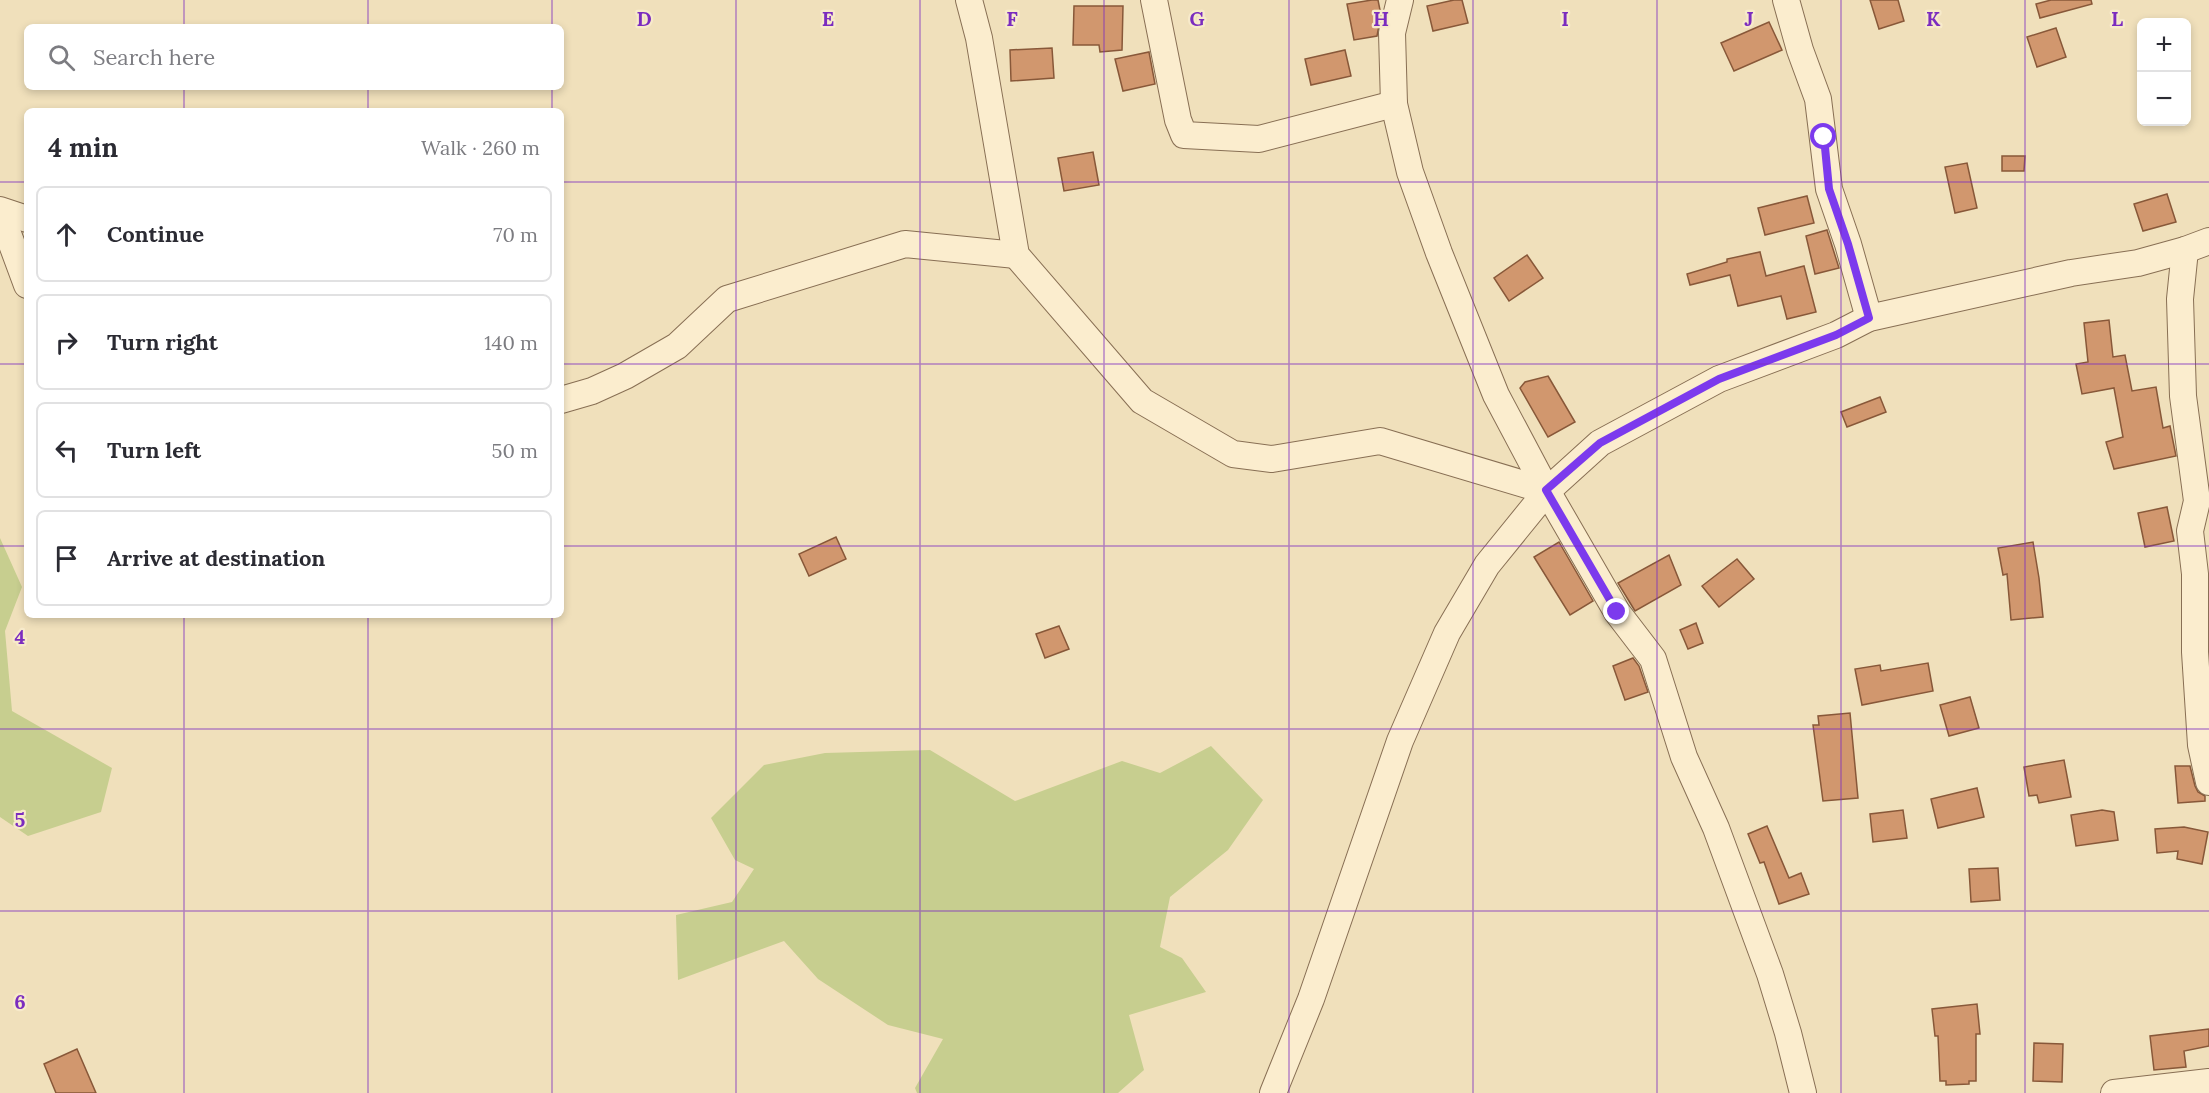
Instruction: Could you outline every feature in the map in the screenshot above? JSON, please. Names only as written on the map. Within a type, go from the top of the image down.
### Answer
[{"type":"street","points":[[969,0],[980,39],[1016,255],[1142,401],[1233,454],[1272,459],[1380,441],[1546,490]]},
{"type":"street","points":[[1154,0],[1178,120],[1184,135],[1259,139],[1394,104]]},
{"type":"street","points":[[1400,0],[1392,33],[1394,104],[1410,172],[1439,253],[1496,395],[1546,490],[1617,612],[1653,659],[1684,757],[1716,828],[1770,974],[1803,1093]]},
{"type":"street","points":[[1786,0],[1800,50],[1818,99],[1829,189],[1848,244],[1869,318]]},
{"type":"street","points":[[0,211],[24,218]]},
{"type":"street","points":[[0,211],[24,277]]},
{"type":"street","points":[[1273,1093],[1311,999],[1400,741],[1447,633],[1487,565],[1546,490],[1600,443],[1719,379],[1836,335],[1869,318],[2071,273],[2138,263],[2209,241]]},
{"type":"street","points":[[564,399],[592,391],[625,376],[677,346],[727,299],[905,244],[1016,255]]},
{"type":"street","points":[[2185,250],[2180,299],[2183,396],[2197,501],[2190,531],[2195,574],[2195,652],[2201,744],[2209,782]]},
{"type":"street","points":[[2114,1093],[2209,1082]]},
{"type":"green space","points":[[0,538],[22,587],[5,631],[12,711],[112,768],[101,812],[28,836],[0,817]]},
{"type":"green space","points":[[1211,746],[1263,800],[1228,850],[1170,897],[1160,947],[1182,958],[1206,992],[1129,1015],[1144,1070],[1118,1093],[917,1093],[915,1088],[943,1039],[888,1025],[818,979],[784,941],[678,980],[676,915],[732,902],[754,869],[735,860],[711,818],[764,765],[825,753],[930,750],[1015,801],[1122,761],[1160,773]]},
{"type":"building","points":[[1378,0],[1381,15],[1377,36],[1354,40],[1347,4]]},
{"type":"building","points":[[1462,0],[1468,23],[1433,31],[1427,6]]},
{"type":"building","points":[[1870,0],[1898,0],[1904,21],[1879,29]]},
{"type":"building","points":[[2051,0],[2091,0],[2092,4],[2040,18],[2036,4]]},
{"type":"building","points":[[1074,6],[1123,6],[1122,50],[1100,52],[1099,45],[1073,45]]},
{"type":"building","points":[[1769,22],[1782,50],[1734,71],[1721,43]]},
{"type":"building","points":[[2056,28],[2066,57],[2037,67],[2027,37]]},
{"type":"building","points":[[1052,48],[1054,78],[1011,81],[1010,50]]},
{"type":"building","points":[[1345,50],[1351,76],[1311,85],[1305,59]]},
{"type":"building","points":[[1149,52],[1155,84],[1123,91],[1115,59]]},
{"type":"building","points":[[1093,152],[1099,185],[1064,191],[1058,158]]},
{"type":"building","points":[[2002,156],[2025,156],[2024,171],[2002,171]]},
{"type":"building","points":[[1967,163],[1977,208],[1955,213],[1945,167]]},
{"type":"building","points":[[2167,194],[2176,222],[2143,231],[2134,204]]},
{"type":"building","points":[[1807,196],[1814,223],[1765,235],[1758,208]]},
{"type":"building","points":[[1827,230],[1839,268],[1815,274],[1806,236]]},
{"type":"building","points":[[1760,252],[1766,276],[1804,266],[1816,312],[1787,319],[1781,296],[1738,306],[1730,275],[1690,285],[1687,274],[1727,262],[1727,259]]},
{"type":"building","points":[[1527,255],[1543,278],[1509,301],[1494,278]]},
{"type":"building","points":[[2109,320],[2113,357],[2125,355],[2132,391],[2156,387],[2163,428],[2170,426],[2176,456],[2114,469],[2106,442],[2123,437],[2114,388],[2082,394],[2076,364],[2088,362],[2084,323]]},
{"type":"building","points":[[1548,376],[1575,422],[1548,437],[1520,388],[1525,382]]},
{"type":"building","points":[[1880,397],[1886,412],[1847,427],[1841,412]]},
{"type":"building","points":[[2167,507],[2174,541],[2145,547],[2138,513]]},
{"type":"building","points":[[836,537],[846,559],[809,576],[799,554]]},
{"type":"building","points":[[1559,542],[1593,601],[1570,615],[1534,557]]},
{"type":"building","points":[[2033,542],[2043,617],[2011,620],[2007,574],[2003,575],[1998,548]]},
{"type":"building","points":[[1669,555],[1681,585],[1635,611],[1618,583]]},
{"type":"building","points":[[1737,559],[1754,579],[1719,607],[1702,586]]},
{"type":"building","points":[[1696,623],[1703,643],[1688,649],[1680,630]]},
{"type":"building","points":[[1059,626],[1069,649],[1045,658],[1036,634]]},
{"type":"building","points":[[1633,658],[1639,666],[1648,692],[1625,700],[1613,666]]},
{"type":"building","points":[[1928,663],[1933,691],[1862,705],[1855,669],[1880,665],[1881,671]]},
{"type":"building","points":[[1970,697],[1979,728],[1949,736],[1940,705]]},
{"type":"building","points":[[1850,713],[1858,798],[1823,801],[1813,725],[1819,725],[1818,716]]},
{"type":"building","points":[[2064,760],[2071,797],[2039,803],[2037,795],[2029,796],[2024,767]]},
{"type":"building","points":[[2175,766],[2190,766],[2195,786],[2198,792],[2205,796],[2205,801],[2178,803]]},
{"type":"building","points":[[1977,788],[1984,817],[1938,828],[1931,799]]},
{"type":"building","points":[[1903,810],[1907,838],[1873,842],[1870,814]]},
{"type":"building","points":[[2102,810],[2114,812],[2118,840],[2076,846],[2071,815]]},
{"type":"building","points":[[1767,826],[1789,878],[1801,873],[1809,894],[1779,904],[1764,862],[1760,863],[1748,834]]},
{"type":"building","points":[[2184,827],[2208,832],[2202,864],[2177,859],[2178,851],[2157,853],[2155,829]]},
{"type":"building","points":[[1998,868],[2000,900],[1971,902],[1969,869]]},
{"type":"building","points":[[1977,1004],[1980,1034],[1976,1034],[1976,1081],[1969,1081],[1969,1084],[1946,1085],[1946,1081],[1940,1081],[1938,1036],[1935,1036],[1932,1009]]},
{"type":"building","points":[[2209,1029],[2209,1046],[2184,1051],[2186,1067],[2154,1070],[2150,1036]]},
{"type":"building","points":[[2034,1043],[2063,1044],[2062,1082],[2033,1081]]},
{"type":"building","points":[[77,1049],[96,1093],[56,1093],[44,1064]]},
{"type":"route","points":[[1617,612],[1546,490],[1600,443],[1719,379],[1836,335],[1869,318],[1848,244],[1829,189],[1824,137]]}]
